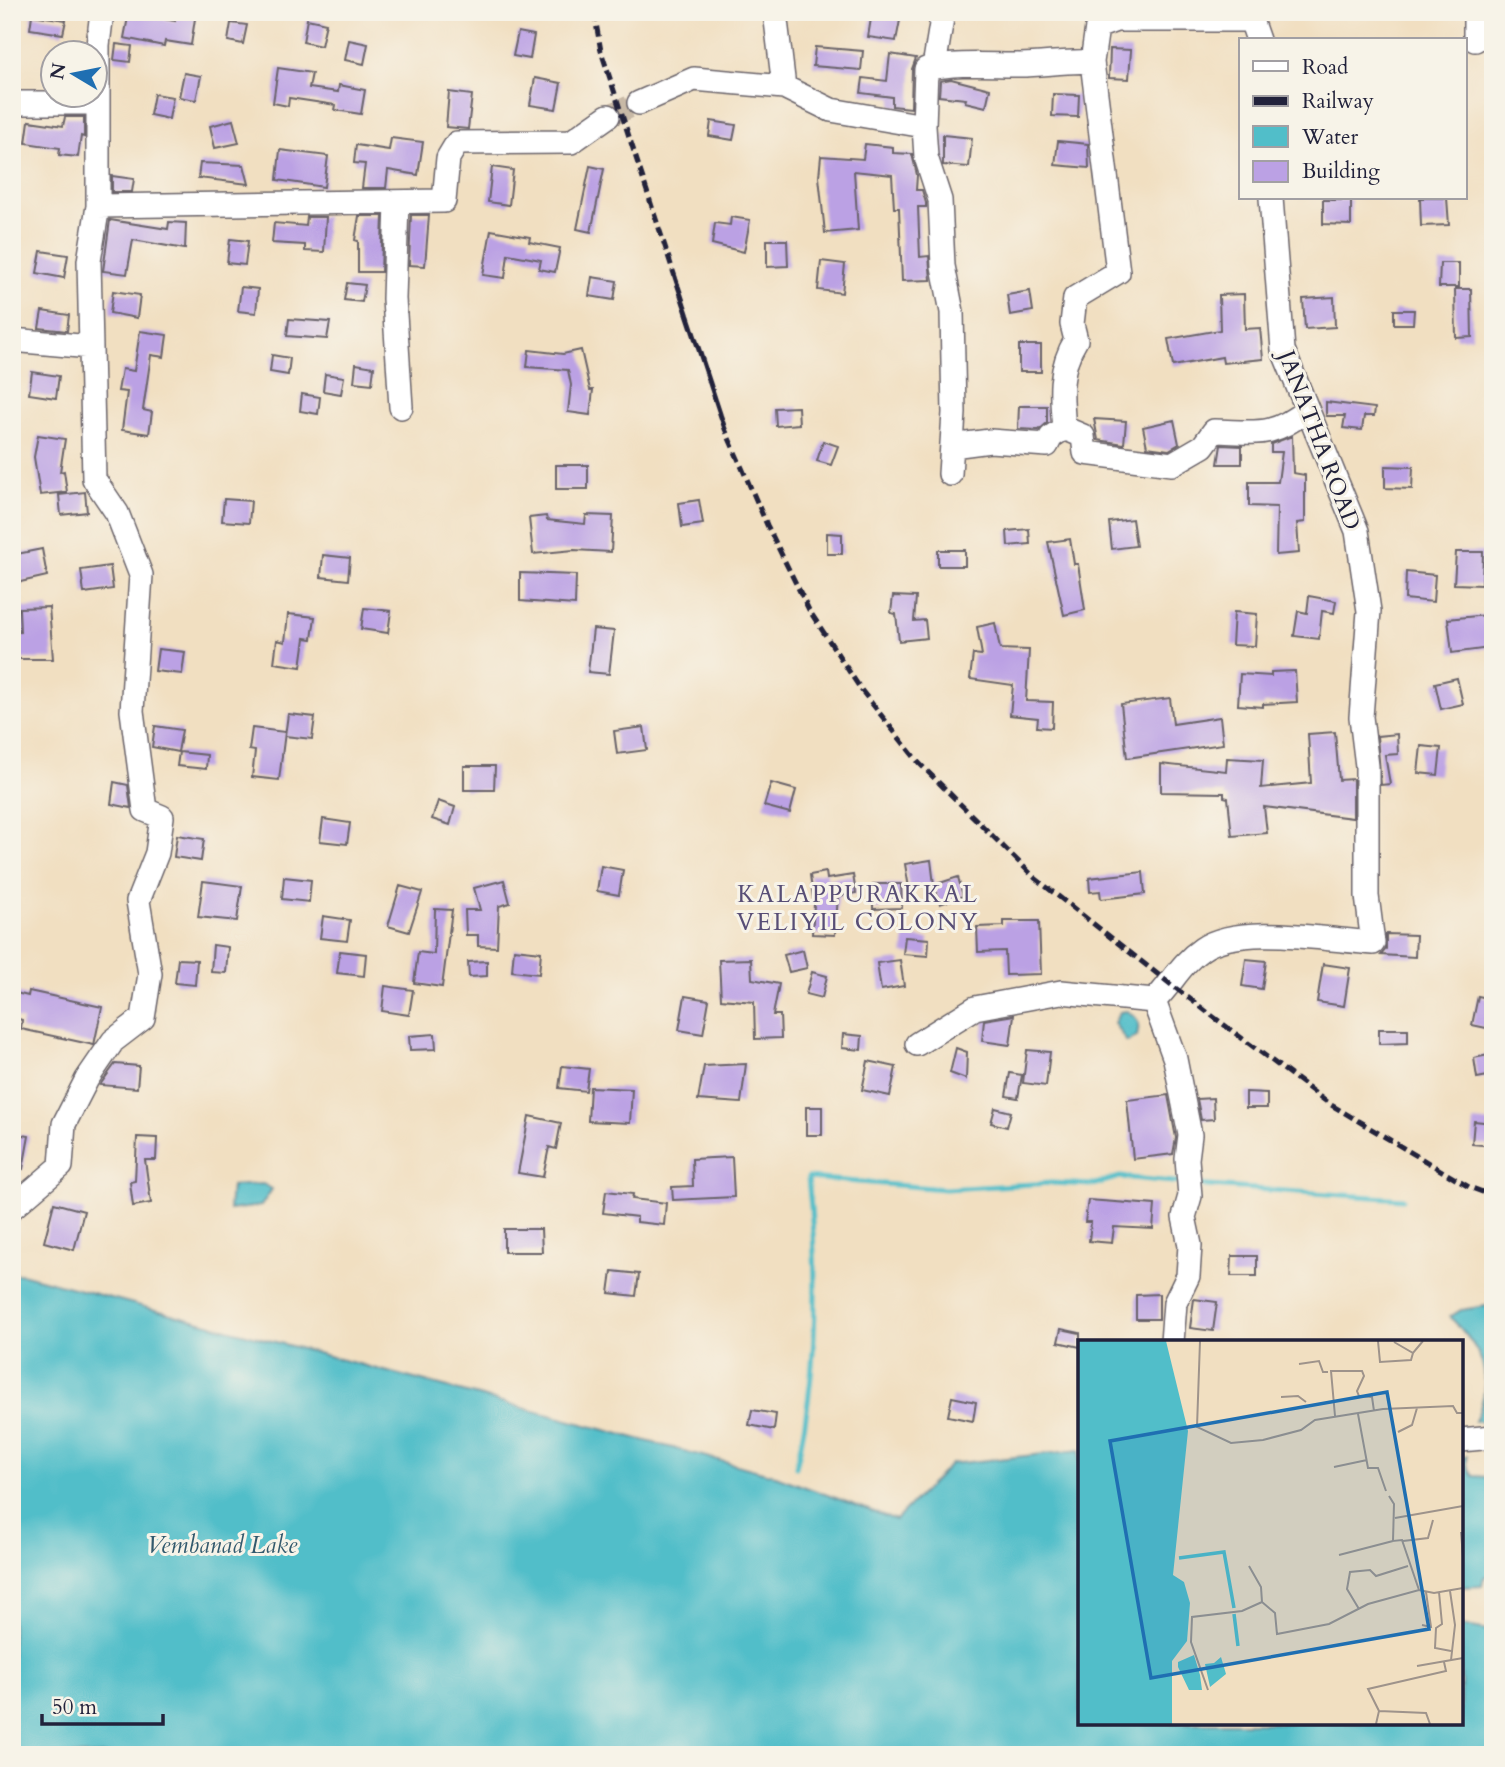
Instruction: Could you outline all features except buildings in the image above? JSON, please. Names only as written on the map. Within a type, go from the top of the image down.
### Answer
[{"type":"street","points":[[99,38],[102,12]]},
{"type":"street","points":[[775,12],[784,87]]},
{"type":"street","points":[[934,67],[943,12]]},
{"type":"street","points":[[1475,40],[1475,16],[1493,15]]},
{"type":"street","points":[[1064,428],[1060,384],[1067,354],[1076,340],[1072,324],[1075,298],[1118,272],[1092,62],[1097,27],[1116,20],[1152,18],[1256,24]]},
{"type":"street","points":[[950,474],[954,413],[952,312],[943,265],[940,200],[926,157],[926,69],[951,64],[1024,65],[1062,60],[1092,62]]},
{"type":"street","points":[[639,103],[694,79],[784,87],[831,110],[924,126]]},
{"type":"street","points":[[12,103],[38,103]]},
{"type":"street","points":[[12,1208],[61,1166],[64,1124],[87,1079],[113,1041],[143,1018],[150,974],[138,901],[157,853],[162,817],[145,810],[132,711],[141,575],[117,513],[94,479],[89,261],[99,206],[97,108]]},
{"type":"street","points":[[99,206],[444,201],[448,158],[457,143],[571,142],[608,116]]},
{"type":"street","name":"JANATHA ROAD","points":[[1154,1001],[1172,975],[1203,948],[1240,934],[1373,943],[1367,896],[1367,766],[1361,717],[1369,611],[1357,531],[1283,350],[1271,200]]},
{"type":"street","points":[[397,202],[394,299],[401,407]]},
{"type":"street","points":[[12,340],[91,347]]},
{"type":"street","points":[[1064,428],[1083,436],[1085,453],[1172,464],[1203,446],[1214,431],[1261,432],[1285,427],[1307,410]]},
{"type":"street","points":[[952,446],[990,441],[1047,445],[1051,437],[1064,428]]},
{"type":"street","points":[[917,1044],[975,1008],[1061,992],[1154,1001],[1175,1059],[1190,1135],[1189,1184],[1184,1217],[1190,1245],[1188,1276],[1175,1303],[1172,1340]]},
{"type":"street","points":[[1463,1440],[1493,1437]]},
{"type":"water","points":[[1127,1011],[1138,1021],[1138,1028],[1137,1036],[1127,1042],[1114,1023],[1120,1012]]},
{"type":"water","points":[[263,1184],[272,1189],[261,1206],[229,1210],[231,1186]]},
{"type":"water","name":"Vembanad Lake","points":[[21,1274],[770,1474],[896,1520],[951,1464],[1078,1450],[1078,1725],[1463,1725],[1463,1625],[1493,1631],[1493,1755],[12,1755],[12,1275]]},
{"type":"water","points":[[1493,1305],[1493,1420],[1475,1421],[1481,1405],[1485,1376],[1478,1352],[1450,1317],[1461,1310]]},
{"type":"water","points":[[1467,1456],[1467,1465],[1473,1476],[1486,1477],[1493,1472],[1493,1575],[1484,1577],[1482,1586],[1463,1587],[1463,1457]]},
{"type":"waterway","points":[[796,1467],[809,1396],[814,1323],[814,1250],[808,1178],[945,1189],[1052,1183],[1092,1185],[1120,1177],[1184,1183]]},
{"type":"waterway","points":[[1194,1185],[1403,1199]]},
{"type":"tunnel","points":[[608,116],[639,103]]},
{"type":"railway","points":[[594,12],[601,51],[678,286]]},
{"type":"railway","points":[[725,429],[675,277],[725,429],[767,525],[809,610],[862,691],[919,763],[1035,878],[1174,987],[1328,1103],[1469,1187],[1493,1196]]},
{"type":"district","name":"KALAPPURAKKAL VELIYIL COLONY","points":[[858,908]]}]
